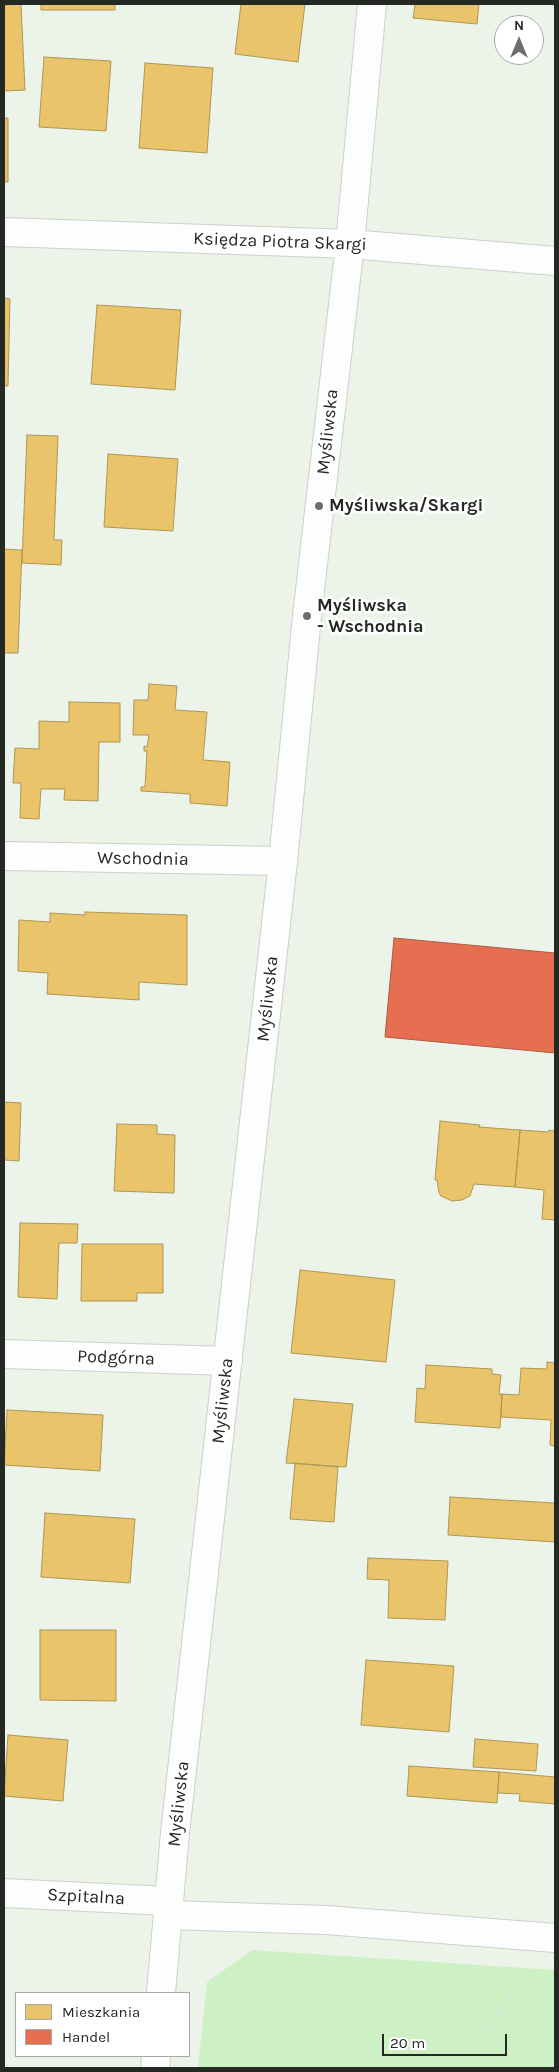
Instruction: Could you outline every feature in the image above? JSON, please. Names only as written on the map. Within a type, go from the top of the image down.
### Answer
[{"type":"street","name":"Myśliwska","points":[[161,1992],[283,861],[307,616],[350,244],[372,4]]},
{"type":"street","name":"Księdza Piotra Skargi","points":[[4,232],[350,244],[555,261]]},
{"type":"street","name":"Wschodnia","points":[[4,856],[283,861]]},
{"type":"street","name":"Podgórna","points":[[4,1354],[228,1361]]},
{"type":"street","name":"Szpitalna","points":[[4,1893],[169,1908],[549,1937]]},
{"type":"path","points":[[472,2068],[481,2044],[549,1937]]},
{"type":"green space","points":[[252,1950],[555,1970],[555,2068],[198,2068],[207,1982]]},
{"type":"building: Mieszkania","points":[[21,4],[25,90],[4,91],[4,5]]},
{"type":"building: Mieszkania","points":[[41,4],[115,4],[115,10],[41,10]]},
{"type":"building: Mieszkania","points":[[241,4],[305,4],[298,62],[235,54]]},
{"type":"building: Mieszkania","points":[[415,4],[479,4],[477,24],[413,18]]},
{"type":"building: Mieszkania","points":[[44,57],[111,61],[106,131],[39,127]]},
{"type":"building: Mieszkania","points":[[145,63],[213,68],[207,153],[139,148]]},
{"type":"building: Mieszkania","points":[[4,118],[8,118],[8,182],[4,182]]},
{"type":"building: Mieszkania","points":[[4,298],[10,299],[8,386],[4,386]]},
{"type":"building: Mieszkania","points":[[97,305],[181,310],[175,390],[91,384]]},
{"type":"building: Mieszkania","points":[[27,435],[58,436],[54,540],[62,540],[61,565],[22,563]]},
{"type":"building: Mieszkania","points":[[108,454],[178,459],[173,531],[104,527]]},
{"type":"building: Mieszkania","points":[[4,549],[22,550],[18,653],[4,653]]},
{"type":"building: Mieszkania","points":[[149,684],[177,686],[175,710],[207,712],[203,760],[230,762],[227,806],[190,803],[190,794],[141,791],[141,787],[145,787],[147,751],[144,751],[144,746],[147,747],[149,735],[133,735],[134,700],[148,700]]},
{"type":"building: Mieszkania","points":[[69,702],[120,703],[120,742],[99,742],[98,801],[64,800],[65,789],[41,789],[39,819],[20,818],[21,783],[13,783],[15,748],[39,749],[39,721],[69,722]]},
{"type":"building: Mieszkania","points":[[85,912],[187,915],[187,985],[139,982],[139,1000],[47,994],[48,973],[18,971],[19,920],[50,922],[50,913],[85,915]]},
{"type":"building: Mieszkania","points":[[4,1102],[21,1103],[19,1161],[4,1160]]},
{"type":"building: Mieszkania","points":[[440,1121],[480,1125],[479,1127],[520,1130],[515,1187],[474,1184],[470,1196],[462,1200],[452,1201],[441,1196],[437,1180],[435,1180]]},
{"type":"building: Mieszkania","points":[[117,1124],[157,1125],[157,1134],[175,1135],[174,1193],[114,1191]]},
{"type":"building: Mieszkania","points":[[520,1130],[555,1131],[555,1220],[542,1219],[544,1190],[515,1187]]},
{"type":"building: Mieszkania","points":[[20,1223],[78,1224],[77,1243],[59,1243],[57,1299],[18,1297]]},
{"type":"building: Mieszkania","points":[[82,1244],[163,1244],[163,1293],[137,1293],[137,1301],[81,1301]]},
{"type":"building: Mieszkania","points":[[300,1270],[395,1280],[386,1362],[291,1353]]},
{"type":"building: Mieszkania","points":[[547,1362],[555,1363],[555,1446],[550,1445],[551,1420],[501,1417],[502,1394],[519,1395],[521,1368],[547,1369]]},
{"type":"building: Mieszkania","points":[[426,1365],[492,1369],[492,1374],[501,1375],[499,1394],[502,1394],[500,1428],[415,1422],[417,1388],[425,1389]]},
{"type":"building: Mieszkania","points":[[294,1399],[353,1404],[346,1467],[286,1463]]},
{"type":"building: Mieszkania","points":[[7,1410],[103,1415],[100,1471],[4,1465]]},
{"type":"building: Mieszkania","points":[[295,1463],[338,1467],[334,1522],[290,1519]]},
{"type":"building: Mieszkania","points":[[450,1497],[555,1503],[555,1542],[448,1535]]},
{"type":"building: Mieszkania","points":[[45,1513],[135,1519],[130,1583],[41,1577]]},
{"type":"building: Mieszkania","points":[[368,1558],[448,1561],[445,1620],[388,1618],[389,1580],[367,1579]]},
{"type":"building: Mieszkania","points":[[40,1630],[116,1630],[116,1701],[40,1700]]},
{"type":"building: Mieszkania","points":[[366,1660],[454,1666],[449,1732],[361,1725]]},
{"type":"building: Mieszkania","points":[[8,1735],[68,1740],[63,1801],[4,1796]]},
{"type":"building: Mieszkania","points":[[475,1739],[538,1744],[536,1771],[473,1767]]},
{"type":"building: Mieszkania","points":[[409,1766],[499,1772],[497,1803],[407,1796]]},
{"type":"building: Mieszkania","points":[[499,1772],[555,1777],[555,1804],[519,1801],[520,1794],[498,1793]]},
{"type":"building: Handel","points":[[394,938],[555,953],[555,1053],[385,1037]]},
{"type":"place","name":"Myśliwska/Skargi","points":[[319,506]]},
{"type":"place","name":"Myśliwska - Wschodnia","points":[[307,616]]}]
